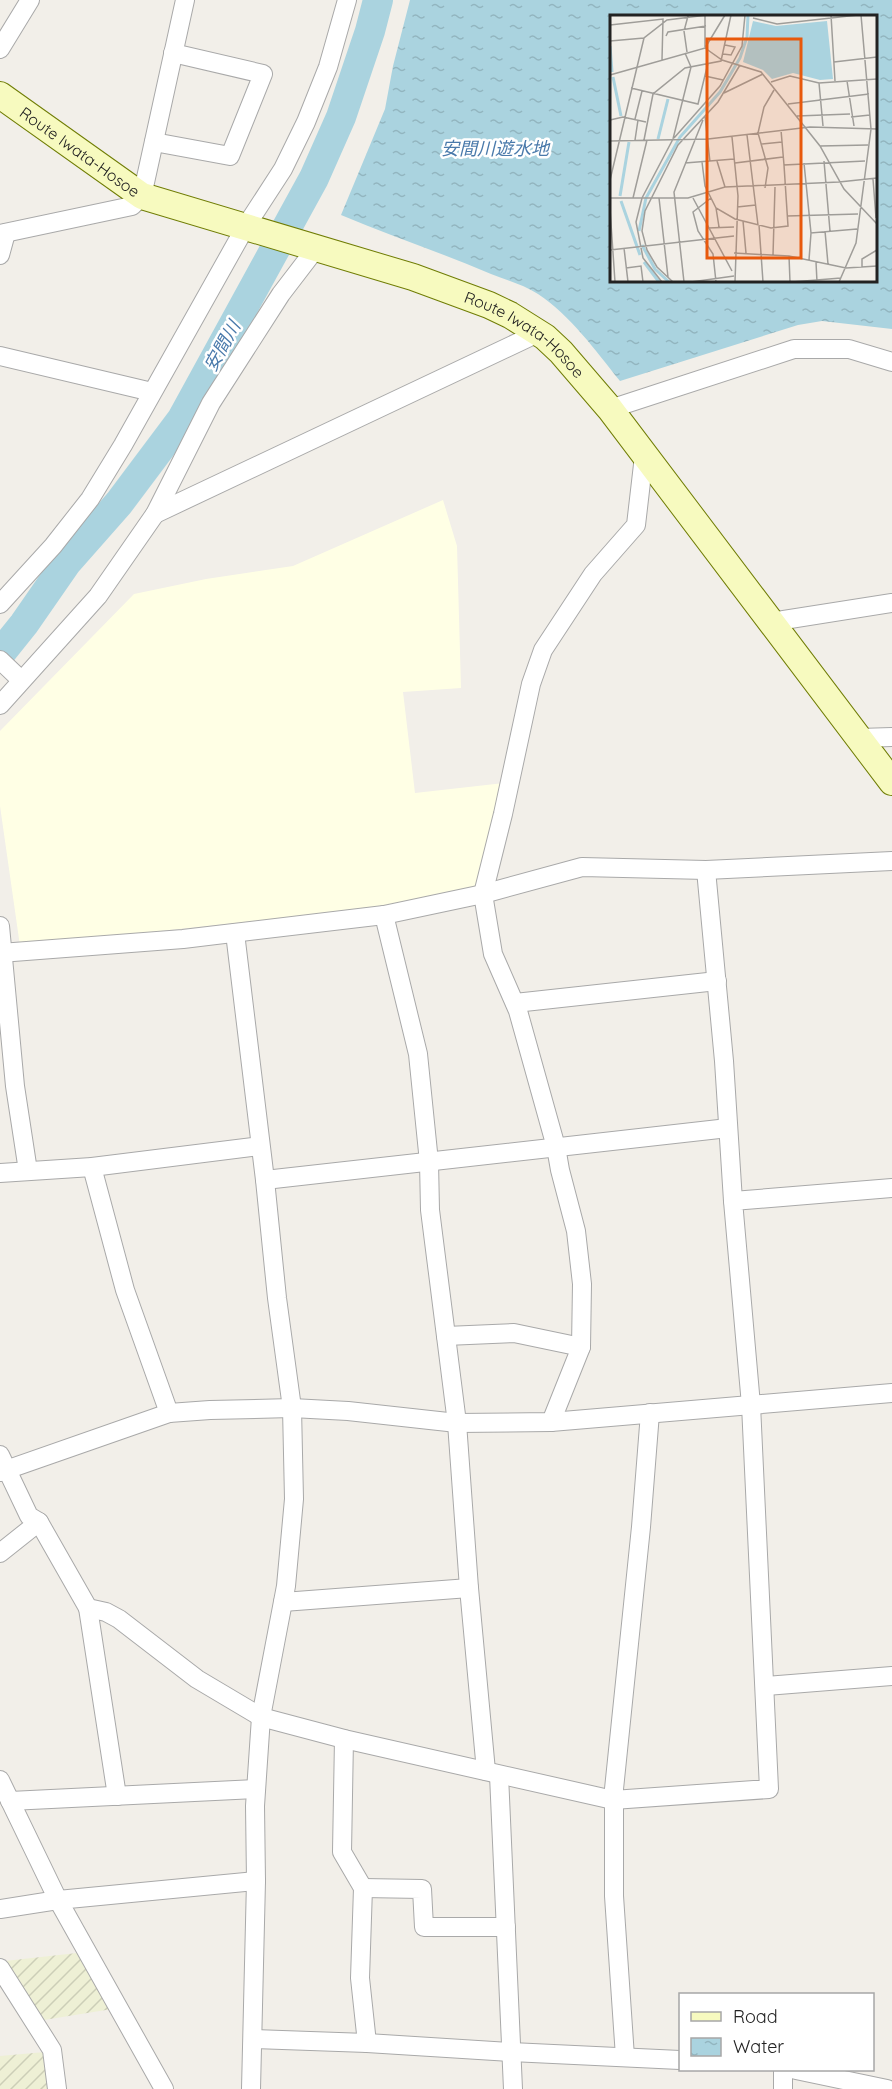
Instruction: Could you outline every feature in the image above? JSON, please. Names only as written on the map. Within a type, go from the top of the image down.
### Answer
[{"type":"main road","name":"Route Iwata-Hosoe","points":[[0,95],[142,196],[413,277],[489,305],[538,333],[561,352],[610,409],[892,782]]},
{"type":"street","points":[[0,50],[30,0]]},
{"type":"street","points":[[0,255],[3,233],[132,206],[142,196],[185,0]]},
{"type":"street","points":[[0,604],[53,546],[90,499],[246,226],[283,168],[306,122],[328,67],[346,0]]},
{"type":"street","points":[[154,142],[230,156],[263,74],[173,52]]},
{"type":"street","points":[[0,705],[17,677],[99,596],[155,514],[212,403],[281,294],[316,247]]},
{"type":"street","points":[[155,514],[538,333]]},
{"type":"street","points":[[610,409],[794,349],[849,349],[892,362]]},
{"type":"street","points":[[0,356],[152,392]]},
{"type":"street","points":[[551,1422],[581,1347],[582,1284],[577,1241],[556,1147],[514,1003],[493,954],[483,894],[531,684],[543,650],[593,574],[636,525],[644,456]]},
{"type":"street","points":[[771,622],[892,603]]},
{"type":"street","points":[[0,660],[17,677]]},
{"type":"street","points":[[859,738],[892,737]]},
{"type":"street","points":[[2,953],[183,939],[384,915],[483,894],[582,867],[706,870],[892,861]]},
{"type":"street","points":[[88,1608],[106,1612],[119,1619],[197,1679],[261,1717],[613,1800],[770,1789],[751,1405],[706,870]]},
{"type":"street","points":[[384,915],[418,1053],[429,1162],[430,1210],[457,1423],[468,1588],[492,1773],[506,1927],[513,2089]]},
{"type":"street","points":[[0,926],[15,1086],[28,1171]]},
{"type":"street","points":[[235,933],[292,1408],[294,1499],[283,1602],[261,1717],[256,1790],[251,2089]]},
{"type":"street","points":[[514,1003],[717,981]]},
{"type":"street","points":[[265,1180],[728,1128]]},
{"type":"street","points":[[0,1173],[92,1167],[260,1146]]},
{"type":"street","points":[[92,1167],[125,1290],[170,1413]]},
{"type":"street","points":[[733,1201],[892,1188]]},
{"type":"street","points":[[446,1336],[514,1333],[581,1347]]},
{"type":"street","points":[[117,1796],[88,1608],[39,1522],[29,1516],[2,1466],[170,1413],[292,1408],[348,1411],[457,1423],[551,1422],[892,1393]]},
{"type":"street","points":[[625,2057],[614,1896],[613,1800],[641,1527],[650,1413]]},
{"type":"street","points":[[0,1552],[39,1522]]},
{"type":"street","points":[[283,1602],[468,1588]]},
{"type":"street","points":[[766,1686],[892,1676]]},
{"type":"street","points":[[344,1738],[342,1852],[363,1888],[360,1978],[367,2043]]},
{"type":"street","points":[[0,1780],[58,1900],[164,2089]]},
{"type":"street","points":[[10,1801],[256,1790]]},
{"type":"street","points":[[0,1909],[58,1900],[256,1881]]},
{"type":"street","points":[[363,1888],[422,1889],[424,1927],[506,1927]]},
{"type":"street","points":[[0,1968],[52,2050],[57,2089]]},
{"type":"street","points":[[253,2039],[679,2060]]},
{"type":"street","points":[[783,2071],[783,2089]]},
{"type":"street","points":[[801,2071],[887,2089]]},
{"type":"shaded area","points":[[443,500],[457,546],[461,688],[403,692],[415,793],[504,783],[477,897],[20,946],[0,806],[0,731],[134,594],[206,579],[293,566]]},
{"type":"shaded area","points":[[77,1953],[112,2009],[44,2020],[5,1961]]},
{"type":"shaded area","points":[[45,2052],[49,2089],[0,2089],[0,2056]]},
{"type":"water","name":"安間川遊水地","points":[[410,0],[892,0],[892,329],[822,321],[798,325],[620,381],[572,323],[538,294],[521,285],[341,215],[385,109],[393,66]]},
{"type":"waterway","name":"安間川","points":[[0,654],[67,562],[119,503],[182,419],[314,178],[341,117],[378,0]]}]
